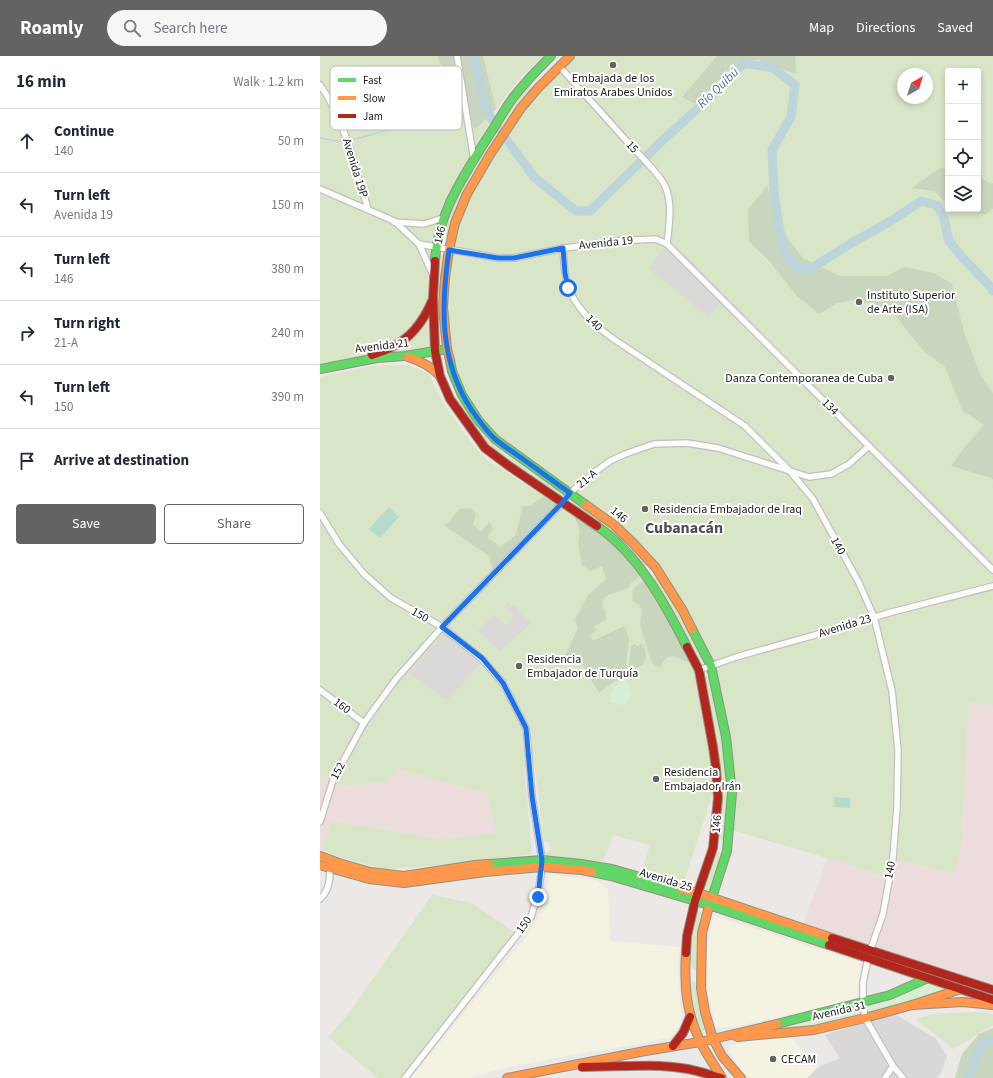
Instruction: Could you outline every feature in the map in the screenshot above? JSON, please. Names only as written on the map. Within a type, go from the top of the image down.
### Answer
[{"type":"main road","name":"146","points":[[551,56],[530,77],[511,101],[459,183],[443,218],[436,247],[434,276],[433,298],[435,351],[440,376],[450,399],[485,448],[603,530],[626,550],[646,576],[674,621],[699,670],[713,747],[718,798],[713,848],[697,897],[687,936],[685,968],[686,995],[690,1017],[700,1042],[721,1078]]},
{"type":"main road","name":"146","points":[[570,56],[538,88],[521,108],[491,153],[467,194],[455,223],[445,278],[443,307],[447,350],[452,371],[462,395],[478,420],[495,439],[614,525],[633,543],[656,568],[683,611],[711,666],[726,737],[732,793],[726,851],[710,901],[702,933],[700,988],[705,1012],[717,1038],[722,1056],[742,1078]]},
{"type":"main road","points":[[352,362],[388,349],[402,341],[415,329],[428,311],[433,298]]},
{"type":"main road","name":"Avenida 21","points":[[320,369],[377,358],[447,350]]},
{"type":"main road","points":[[405,356],[423,362],[435,370],[440,376]]},
{"type":"main road","points":[[450,399],[462,395]]},
{"type":"main road","points":[[646,576],[656,568]]},
{"type":"main road","points":[[713,848],[721,846],[724,847],[726,851]]},
{"type":"main road","name":"Avenida 25","points":[[320,856],[370,872],[404,876],[475,865],[542,863],[581,864],[612,869],[869,955],[928,978],[993,1000]]},
{"type":"main road","name":"Avenida 25","points":[[320,865],[369,879],[404,883],[542,863]]},
{"type":"main road","name":"Avenida 25","points":[[869,955],[943,974],[993,990]]},
{"type":"main road","points":[[685,968],[692,975],[698,974],[701,970]]},
{"type":"main road","name":"Avenida 31","points":[[508,1078],[717,1038],[890,995],[928,978],[943,974]]},
{"type":"main road","name":"Avenida 31","points":[[717,1038],[745,1037],[814,1030],[912,1005],[961,989]]},
{"type":"main road","points":[[912,1005],[963,1002],[993,1006]]},
{"type":"main road","points":[[673,1046],[684,1032],[690,1017]]},
{"type":"main road","points":[[561,1067],[637,1066],[682,1068],[701,1071],[721,1078]]},
{"type":"street","points":[[457,56],[459,66]]},
{"type":"street","name":"15","points":[[559,66],[651,167],[665,186],[670,213],[667,244]]},
{"type":"street","name":"Avenida 19P","points":[[320,85],[330,101]]},
{"type":"street","points":[[462,87],[474,160]]},
{"type":"street","name":"Avenida 19P","points":[[342,130],[368,209]]},
{"type":"street","points":[[320,189],[368,209],[394,222],[419,244],[434,276]]},
{"type":"street","points":[[394,222],[424,224],[443,218]]},
{"type":"street","points":[[408,234],[411,223]]},
{"type":"street","name":"Avenida 19","points":[[436,247],[498,258],[514,258],[563,248],[614,241],[656,239],[667,244]]},
{"type":"street","points":[[419,244],[436,247]]},
{"type":"street","name":"134","points":[[667,244],[993,570]]},
{"type":"street","name":"140","points":[[563,248],[568,288],[576,303],[602,331],[745,426],[789,470],[813,499],[859,583],[874,617],[892,691],[898,750],[898,800],[893,858],[883,914],[869,955],[863,983],[863,1002],[865,1018],[893,1066],[903,1078]]},
{"type":"street","name":"21-A","points":[[364,723],[396,679],[442,627],[570,493],[610,461],[654,444],[687,443],[718,448],[809,477],[831,474],[849,464],[869,446]]},
{"type":"street","name":"150","points":[[320,513],[339,544],[364,574],[391,598],[442,627],[482,658],[503,683],[526,728],[532,796],[542,863],[538,897],[531,917],[405,1078]]},
{"type":"street","name":"Avenida 23","points":[[699,670],[874,617],[993,586]]},
{"type":"street","name":"160","points":[[320,690],[364,723]]},
{"type":"street","name":"152","points":[[320,822],[333,780],[364,723]]},
{"type":"street","points":[[320,900],[327,889],[330,879],[330,868]]},
{"type":"street","points":[[885,1078],[893,1066]]},
{"type":"shaded area","points":[[667,244],[724,300],[709,317],[649,269]]},
{"type":"shaded area","points":[[508,602],[513,607],[515,606],[531,623],[500,652],[478,631],[494,615],[506,626],[514,617],[504,606]]},
{"type":"shaded area","points":[[444,633],[460,644],[460,647],[465,652],[468,651],[481,663],[447,700],[409,673]]},
{"type":"shaded area","points":[[969,703],[993,705],[993,990],[802,928],[827,858],[888,878],[893,858],[963,834],[962,826]]},
{"type":"shaded area","points":[[397,769],[487,793],[496,833],[440,839],[332,821],[322,850],[320,850],[320,774],[344,786],[387,782]]},
{"type":"shaded area","points":[[549,874],[596,880],[608,889],[610,941],[680,947],[678,965],[682,1023],[671,1037],[646,1043],[560,1057],[496,1070],[471,1078],[411,1078],[525,938],[542,911]]},
{"type":"shaded area","points":[[714,916],[861,962],[856,999],[733,1027],[716,1027],[705,982],[706,953]]},
{"type":"shaded area","points":[[893,1013],[935,1038],[947,1056],[941,1073],[937,1078],[807,1078],[818,1067],[840,1058],[825,1035]]},
{"type":"shaded area","name":"CECAM","points":[[764,1038],[792,1038],[818,1067],[807,1078],[749,1078],[744,1074],[729,1051],[730,1045]]},
{"type":"green space","points":[[320,56],[471,56],[487,117],[494,127],[459,183],[436,247],[435,351],[320,369]]},
{"type":"green space","points":[[437,56],[483,56],[496,109],[476,129],[462,118],[462,66],[442,66]]},
{"type":"green space","points":[[483,56],[543,56],[521,77],[496,109]]},
{"type":"green space","points":[[570,56],[717,56],[683,96],[695,104],[740,61],[757,60],[795,73],[795,56],[993,56],[993,393],[980,374],[964,332],[952,284],[904,267],[887,276],[840,276],[803,258],[787,237],[768,187],[749,242],[819,314],[837,303],[856,300],[875,304],[895,315],[926,352],[945,367],[962,410],[984,425],[967,444],[951,466],[991,478],[993,481],[993,705],[969,703],[962,826],[963,834],[955,874],[893,858],[889,878],[728,829],[732,793],[711,666],[683,611],[633,543],[495,439],[478,420],[452,371],[443,307],[455,223],[521,108]]},
{"type":"green space","points":[[717,56],[795,56],[796,74],[758,60],[740,61],[695,104],[682,97]]},
{"type":"green space","points":[[530,86],[532,89],[515,109],[473,177],[456,209],[449,235],[445,237],[445,225],[457,196],[508,110],[527,87]]},
{"type":"green space","points":[[940,168],[945,169],[945,202],[934,191],[912,188]]},
{"type":"green space","points":[[981,178],[991,184],[993,183],[993,209],[986,215],[977,212],[981,212]]},
{"type":"green space","points":[[767,186],[787,237],[803,258],[840,276],[887,276],[904,267],[934,273],[952,284],[964,332],[980,374],[993,393],[993,480],[991,478],[951,466],[967,444],[984,425],[962,410],[945,367],[926,353],[895,315],[875,304],[856,300],[837,303],[819,314],[797,296],[768,260],[749,242],[748,209]]},
{"type":"green space","points":[[442,255],[445,259],[443,335],[440,336],[437,298],[438,260]]},
{"type":"green space","points":[[408,365],[429,374],[442,401],[472,444],[487,460],[599,531],[642,574],[697,671],[710,747],[713,787],[711,798],[684,882],[642,871],[650,845],[613,835],[603,861],[545,857],[545,852],[550,851],[549,842],[544,842],[534,760],[524,768],[532,854],[443,865],[385,869],[345,859],[322,850],[332,821],[440,839],[496,833],[487,793],[397,769],[387,782],[344,786],[320,774],[320,377],[373,366]]},
{"type":"green space","points":[[458,401],[463,403],[494,444],[563,493],[562,496],[556,494],[491,448],[483,440],[457,404]]},
{"type":"green space","points":[[543,496],[557,505],[493,570],[489,556],[445,526],[460,509],[471,508],[476,514],[473,525],[481,532],[489,522],[493,528],[487,537],[500,547],[515,536],[522,506],[531,506]]},
{"type":"green space","points":[[573,502],[579,504],[614,530],[646,561],[646,566],[643,566],[572,504]]},
{"type":"green space","points":[[389,507],[399,517],[380,538],[369,529]]},
{"type":"green space","points":[[574,515],[599,531],[622,552],[642,574],[631,583],[628,588],[608,595],[603,599],[602,607],[606,612],[606,620],[594,626],[596,631],[590,635],[593,641],[624,626],[629,639],[625,673],[599,693],[583,666],[578,663],[578,661],[565,656],[578,628],[575,620],[588,595],[606,579],[602,566],[591,571],[582,565],[578,543],[580,531]]},
{"type":"green space","points":[[656,577],[681,614],[702,657],[701,660],[697,660],[677,618],[653,582],[652,579]]},
{"type":"green space","points":[[646,579],[673,621],[692,662],[687,662],[671,656],[664,661],[660,668],[652,663],[640,625],[642,610],[639,605],[633,601],[633,590]]},
{"type":"green space","points":[[640,643],[644,647],[646,659],[639,667],[628,673],[631,646],[635,644],[639,646]]},
{"type":"green space","points":[[705,676],[710,678],[722,738],[728,793],[725,839],[723,841],[718,837],[722,805],[721,769],[714,723],[703,678]]},
{"type":"green space","points":[[624,680],[627,681],[632,696],[626,701],[626,705],[610,702],[613,689]]},
{"type":"green space","points":[[834,797],[850,798],[850,808],[834,807]]},
{"type":"green space","points":[[719,852],[722,855],[707,892],[703,891],[716,853]]},
{"type":"green space","points":[[432,895],[472,903],[516,933],[401,1078],[378,1078],[328,1037],[349,1013]]},
{"type":"green space","points":[[697,911],[703,913],[699,930],[697,969],[694,970],[691,965],[690,958],[690,941]]},
{"type":"green space","points":[[694,981],[696,985],[699,1005],[706,1028],[704,1031],[701,1031],[695,1021],[690,988],[690,983]]},
{"type":"green space","points":[[928,983],[946,989],[870,1013],[868,1010],[867,1006],[870,1004],[891,999]]},
{"type":"green space","points":[[853,1008],[857,1009],[858,1011],[853,1017],[812,1026],[769,1030]]},
{"type":"green space","points":[[970,1012],[989,1013],[993,1015],[993,1025],[953,1049],[916,1019],[933,1014]]},
{"type":"green space","points":[[993,1028],[993,1078],[955,1078],[962,1054],[979,1034]]},
{"type":"waterway","name":"Río Quibú","points":[[474,56],[485,106],[491,118],[534,177],[576,211],[590,211],[663,140],[718,90],[744,63],[773,68],[795,85],[791,117],[772,150],[774,191],[779,228],[786,256],[798,268],[810,269],[891,221],[921,201],[937,205],[944,219],[949,241],[993,291]]},
{"type":"waterway","points":[[469,105],[485,106]]},
{"type":"waterway","points":[[352,140],[388,130]]},
{"type":"waterway","points":[[320,138],[342,142]]},
{"type":"waterway","name":"Río Quibú","points":[[968,1078],[983,1042],[993,1041]]},
{"type":"traffic: fast","points":[[435,261],[437,244],[445,213],[459,185],[510,102],[535,72],[551,56]]},
{"type":"traffic: fast","points":[[320,369],[377,358],[405,356],[447,349]]},
{"type":"traffic: fast","points":[[450,360],[452,371],[462,395],[478,420],[495,439],[586,505]]},
{"type":"traffic: fast","points":[[597,526],[626,551],[638,565],[669,613],[687,647]]},
{"type":"traffic: fast","points":[[692,629],[711,666],[726,737],[732,793],[727,851],[708,910]]},
{"type":"traffic: fast","points":[[489,864],[542,860],[581,864],[612,869],[682,889]]},
{"type":"traffic: fast","points":[[592,872],[611,876],[709,905],[829,945]]},
{"type":"traffic: fast","points":[[777,1024],[890,995],[928,978]]},
{"type":"traffic: slow","points":[[450,360],[447,349],[443,307],[445,278],[455,223],[467,194],[491,153],[521,108],[538,88],[570,56]]},
{"type":"traffic: slow","points":[[408,357],[426,364],[440,376]]},
{"type":"traffic: slow","points":[[586,505],[614,525],[656,568],[683,611],[692,629]]},
{"type":"traffic: slow","points":[[320,856],[370,872],[404,876],[489,864]]},
{"type":"traffic: slow","points":[[320,865],[369,879],[404,883],[485,872],[542,867],[592,872]]},
{"type":"traffic: slow","points":[[682,889],[832,938]]},
{"type":"traffic: slow","points":[[708,910],[702,933],[701,988],[705,1012],[713,1039],[722,1056],[741,1078]]},
{"type":"traffic: slow","points":[[686,953],[685,976],[687,998],[692,1020],[702,1046],[722,1078]]},
{"type":"traffic: slow","points":[[737,1037],[814,1030],[912,1005],[961,989]]},
{"type":"traffic: slow","points":[[912,1005],[963,1002],[993,1005]]},
{"type":"traffic: slow","points":[[507,1078],[645,1051],[700,1042],[777,1024]]},
{"type":"traffic: jam","points":[[435,261],[433,298],[435,351],[440,376],[450,399],[485,448],[597,526]]},
{"type":"traffic: jam","points":[[372,355],[390,348],[411,334],[421,322],[432,301]]},
{"type":"traffic: jam","points":[[686,953],[687,936],[695,901],[713,848],[718,798],[713,747],[699,670],[687,647]]},
{"type":"traffic: jam","points":[[832,938],[993,990]]},
{"type":"traffic: jam","points":[[829,945],[993,1000]]},
{"type":"traffic: jam","points":[[673,1046],[683,1033],[690,1017]]},
{"type":"traffic: jam","points":[[582,1067],[675,1067],[721,1078]]},
{"type":"place","name":"Embajada de los Emiratos Arabes Unidos","points":[[613,65]]},
{"type":"place","name":"Instituto Superior de Arte (ISA)","points":[[859,302]]},
{"type":"place","name":"Danza Contemporanea de Cuba","points":[[891,378]]},
{"type":"place","name":"Residencia Embajador de Iraq","points":[[645,509]]},
{"type":"place","name":"Residencia Embajador de Turquía","points":[[519,666]]},
{"type":"place","name":"Residencia Embajador Irán","points":[[656,779]]},
{"type":"place","name":"CECAM","points":[[773,1059]]},
{"type":"district","name":"Cubanacán","points":[[684,528]]},
{"type":"route","points":[[538,897],[542,860],[532,796],[526,728],[503,683],[482,658],[442,627],[570,493],[495,439],[478,420],[462,395],[452,371],[447,350],[443,307],[449,250],[469,252],[498,258],[514,258],[563,248],[568,288]]}]
